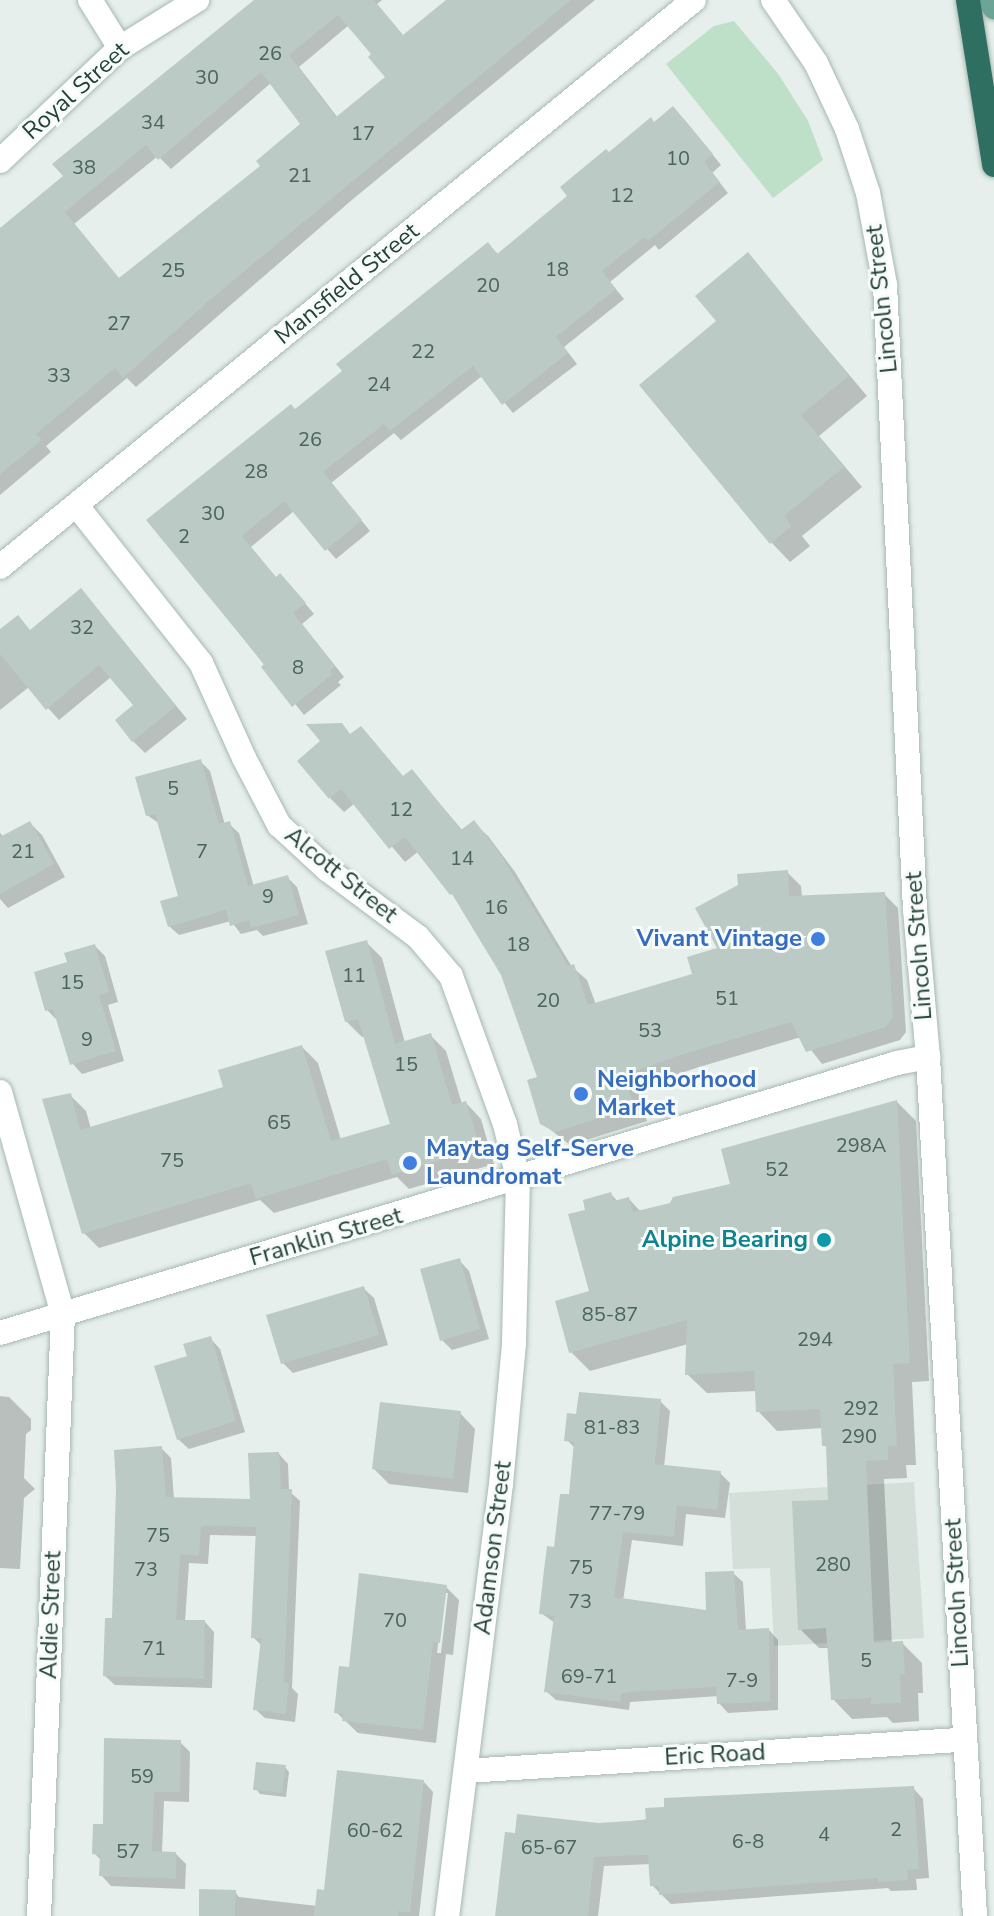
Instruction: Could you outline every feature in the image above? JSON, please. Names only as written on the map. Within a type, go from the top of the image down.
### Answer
[{"type":"highway","points":[[968,0],[994,165]]},
{"type":"main road","points":[[989,0],[994,7]]},
{"type":"street","points":[[90,0],[120,48]]},
{"type":"street","name":"Royal Street","points":[[0,161],[120,48],[197,0]]},
{"type":"street","name":"Mansfield Street","points":[[0,567],[694,0]]},
{"type":"street","name":"Lincoln Street","points":[[773,0],[816,63],[847,129],[866,184],[881,259],[887,311],[915,909],[928,1057],[975,1916]]},
{"type":"street","name":"Alcott Street","points":[[77,506],[201,663],[244,758],[279,825],[328,870],[418,937],[451,976],[505,1124],[518,1178]]},
{"type":"street","name":"Franklin Street","points":[[0,1333],[928,1057]]},
{"type":"street","name":"Aldie Street","points":[[0,1092],[63,1314],[39,1916]]},
{"type":"street","name":"Adamson Street","points":[[447,1916],[501,1484],[514,1344],[518,1178]]},
{"type":"street","name":"Eric Road","points":[[466,1771],[965,1740]]},
{"type":"shaded area","points":[[914,1482],[924,1638],[774,1646],[770,1568],[733,1569],[729,1493]]},
{"type":"green space","points":[[734,21],[779,75],[808,121],[823,160],[773,198],[666,64],[714,26]]},
{"type":"building","points":[[254,0],[374,0],[403,35],[446,0],[571,0],[211,299],[123,378],[115,368],[36,434],[42,440],[0,474],[0,228],[63,176],[52,164]],"holes":[[[338,15],[371,54],[368,57],[385,77],[336,117],[289,55]],[[261,72],[300,124],[256,161],[260,166],[119,278],[65,212],[146,145],[158,160]]]},
{"type":"building","points":[[673,106],[713,154],[704,162],[720,182],[648,241],[644,237],[602,271],[616,289],[556,337],[568,353],[502,405],[473,366],[390,431],[384,424],[323,472],[362,520],[325,551],[284,501],[242,536],[276,577],[280,573],[306,603],[293,613],[335,666],[330,671],[333,674],[292,707],[261,667],[264,664],[146,520],[291,404],[295,409],[342,371],[336,364],[488,242],[497,254],[567,196],[560,187],[606,149],[609,152],[651,117],[654,122]]},
{"type":"building","points":[[748,252],[849,376],[801,415],[844,467],[784,516],[792,526],[770,544],[639,385],[716,321],[695,296]]},
{"type":"building","points":[[81,588],[176,706],[132,742],[115,720],[133,705],[99,665],[46,710],[0,654],[0,629],[18,615],[30,630]]},
{"type":"building","points":[[342,723],[350,734],[361,726],[403,776],[412,769],[461,830],[474,820],[501,855],[568,966],[574,964],[588,1005],[692,974],[687,957],[717,948],[695,908],[738,885],[737,874],[788,870],[789,896],[885,892],[893,1017],[886,1027],[806,1052],[791,1022],[684,1054],[624,1075],[634,1107],[555,1132],[540,1124],[527,1080],[537,1077],[501,975],[452,894],[405,837],[389,849],[341,789],[329,799],[297,761],[320,741],[306,724]]},
{"type":"building","points":[[201,759],[219,824],[230,821],[248,886],[288,875],[299,915],[251,928],[249,920],[230,926],[226,910],[168,927],[160,901],[178,896],[155,814],[146,816],[135,777]]},
{"type":"building","points":[[30,821],[54,864],[0,894],[0,837]]},
{"type":"building","points":[[367,940],[395,1044],[431,1033],[452,1105],[466,1101],[480,1148],[392,1175],[387,1159],[256,1199],[251,1183],[82,1234],[42,1099],[71,1093],[80,1130],[223,1087],[218,1070],[302,1045],[331,1141],[390,1124],[358,1019],[345,1022],[325,951]]},
{"type":"building","points":[[95,944],[109,992],[99,995],[116,1051],[70,1065],[53,1009],[45,1011],[34,972],[67,962],[64,953]]},
{"type":"building","points":[[897,1100],[910,1363],[893,1364],[897,1446],[888,1446],[888,1460],[866,1461],[874,1643],[903,1641],[905,1674],[900,1674],[901,1703],[871,1704],[871,1698],[831,1700],[826,1628],[798,1630],[792,1501],[828,1500],[826,1446],[822,1446],[820,1409],[756,1412],[754,1371],[685,1375],[687,1320],[569,1353],[555,1301],[589,1291],[568,1214],[585,1210],[583,1200],[611,1192],[614,1201],[629,1197],[633,1212],[670,1203],[673,1197],[730,1184],[721,1149]]},
{"type":"building","points":[[460,1258],[480,1329],[440,1341],[420,1269]]},
{"type":"building","points":[[364,1286],[379,1335],[281,1364],[266,1315]]},
{"type":"building","points":[[211,1336],[236,1421],[177,1440],[154,1366],[187,1356],[183,1344]]},
{"type":"building","points":[[579,1392],[661,1399],[655,1464],[721,1471],[717,1510],[677,1505],[674,1537],[623,1532],[614,1597],[706,1610],[705,1572],[734,1571],[738,1630],[769,1628],[770,1702],[717,1704],[716,1687],[629,1692],[621,1694],[620,1702],[544,1692],[554,1616],[539,1614],[543,1578],[547,1546],[554,1547],[560,1494],[569,1494],[574,1442],[564,1441],[567,1413],[576,1414]]},
{"type":"building","points":[[380,1402],[461,1411],[453,1479],[372,1469]]},
{"type":"building","points":[[162,1446],[166,1497],[250,1499],[248,1453],[279,1452],[281,1489],[292,1489],[284,1682],[289,1683],[286,1714],[253,1710],[261,1638],[251,1638],[256,1527],[201,1526],[199,1556],[180,1554],[176,1620],[205,1620],[204,1679],[103,1676],[105,1618],[112,1618],[116,1488],[114,1450]]},
{"type":"building","points":[[359,1573],[447,1585],[440,1643],[433,1642],[423,1730],[342,1721],[343,1714],[334,1713],[339,1666],[349,1667]]},
{"type":"building","points":[[104,1738],[181,1740],[180,1792],[154,1792],[152,1851],[176,1852],[176,1879],[99,1876],[100,1855],[92,1854],[93,1824],[103,1824]]},
{"type":"building","points":[[256,1762],[286,1765],[282,1793],[253,1790]]},
{"type":"building","points":[[337,1770],[424,1780],[410,1913],[398,1911],[398,1916],[314,1916],[317,1889],[324,1890]]},
{"type":"building","points":[[914,1786],[919,1869],[907,1870],[908,1880],[878,1882],[878,1878],[659,1895],[659,1886],[650,1886],[648,1855],[594,1857],[588,1916],[495,1916],[505,1832],[515,1833],[517,1814],[598,1823],[646,1820],[645,1808],[664,1807],[664,1798]]},
{"type":"building","points":[[199,1889],[236,1890],[235,1916],[199,1916]]},
{"type":"place","name":"Vivant Vintage","points":[[818,939]]},
{"type":"place","name":"Neighborhood Market","points":[[581,1094]]},
{"type":"place","name":"Maytag Self-Serve Laundromat","points":[[410,1163]]},
{"type":"place","name":"Alpine Bearing","points":[[824,1240]]}]
